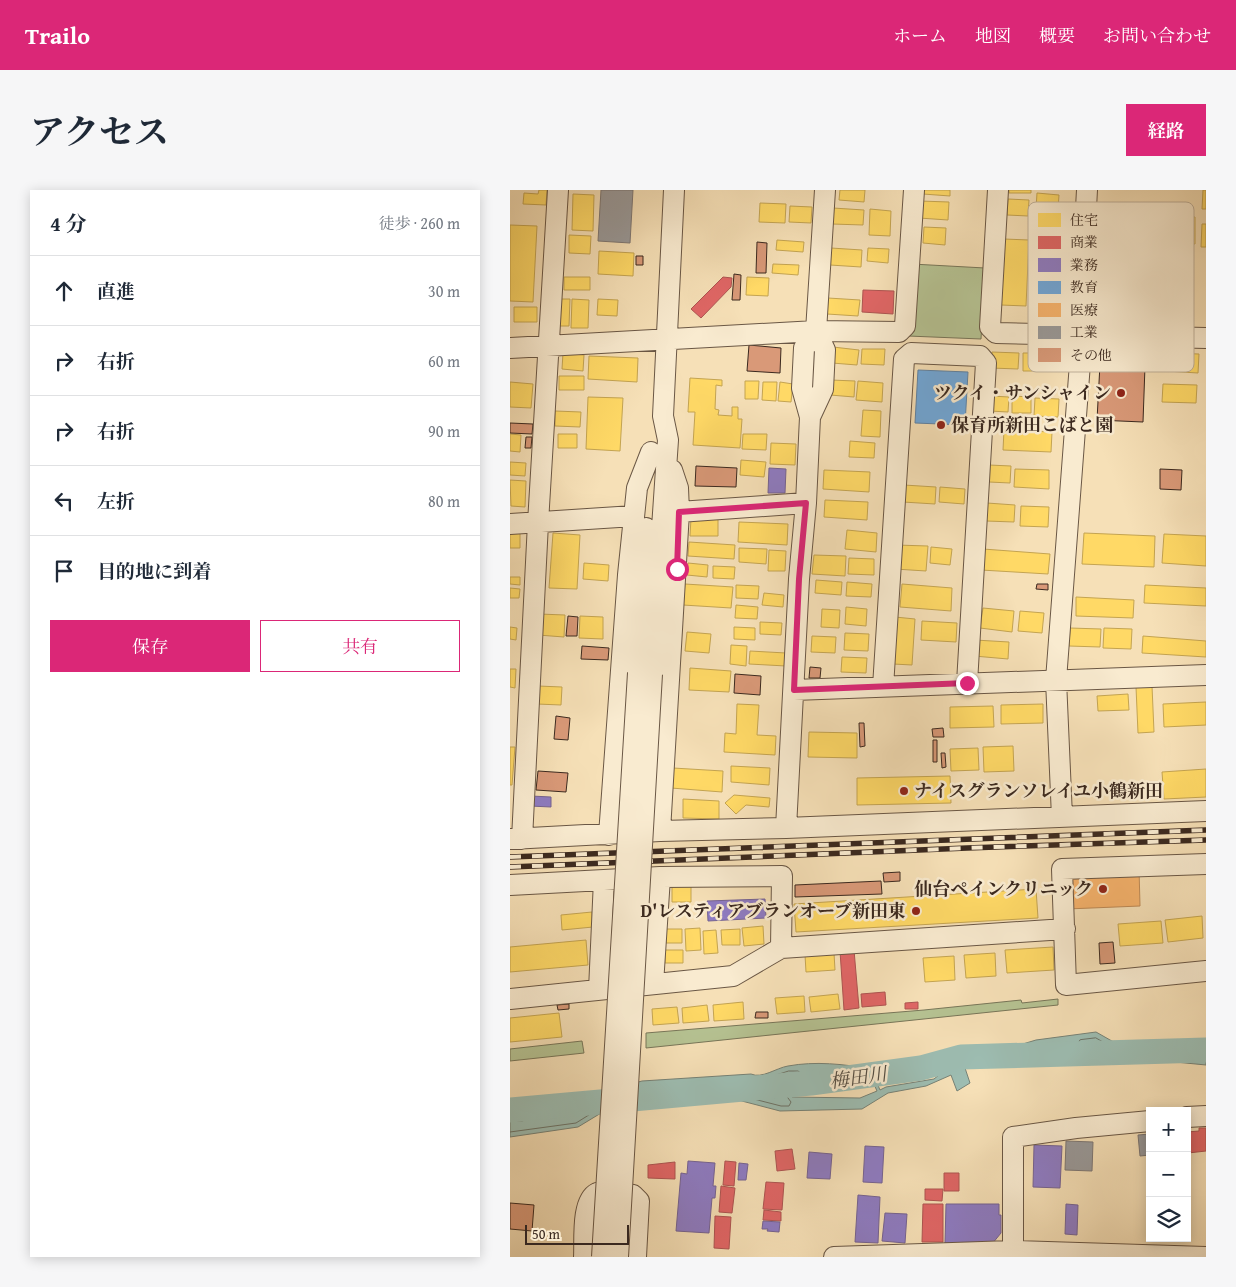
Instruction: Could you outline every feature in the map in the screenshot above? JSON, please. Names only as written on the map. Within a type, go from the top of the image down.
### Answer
[{"type":"street","points":[[558,190],[516,839],[660,831],[786,828],[1206,811]]},
{"type":"street","points":[[660,831],[679,512],[678,488],[652,440],[663,416],[674,190]]},
{"type":"street","points":[[786,828],[799,579],[806,503],[810,417],[802,388],[804,348],[816,331],[825,190]]},
{"type":"street","points":[[510,348],[816,331],[899,332],[906,326],[914,190]]},
{"type":"street","points":[[998,190],[990,327],[996,333],[1028,334]]},
{"type":"street","points":[[883,687],[904,359],[911,353],[980,356],[986,363],[967,683]]},
{"type":"street","points":[[1062,817],[1056,680],[1079,372]]},
{"type":"street","points":[[610,835],[628,575],[637,488],[659,453]]},
{"type":"street","points":[[602,1257],[645,673],[659,453]]},
{"type":"street","points":[[679,512],[806,503]]},
{"type":"street","points":[[510,524],[634,516]]},
{"type":"street","points":[[618,1257],[645,673]]},
{"type":"street","points":[[794,690],[1206,675]]},
{"type":"street","points":[[1206,864],[1062,869],[1066,986],[1206,971]]},
{"type":"street","points":[[510,886],[660,877],[782,876],[781,948]]},
{"type":"street","points":[[653,984],[660,877]]},
{"type":"street","points":[[599,990],[604,880]]},
{"type":"street","points":[[510,999],[733,976],[781,948],[1065,929]]},
{"type":"street","points":[[1191,1117],[1206,1116]]},
{"type":"street","points":[[1012,1254],[1013,1137],[1076,1128],[1146,1121]]},
{"type":"street","points":[[584,1257],[586,1208],[591,1198],[599,1192],[633,1194],[639,1201],[636,1257]]},
{"type":"street","points":[[834,1257],[1012,1254],[1206,1256]]},
{"type":"green space","points":[[912,264],[985,268],[981,339],[908,336]]},
{"type":"green space","points":[[1058,999],[1058,1005],[646,1048],[646,1033],[1021,1000],[1022,1003]]},
{"type":"green space","points":[[582,1041],[584,1053],[510,1061],[510,1049]]},
{"type":"water","points":[[1096,1032],[1133,1053],[1206,1051],[1206,1065],[1103,1055],[1065,1047],[1018,1055],[1002,1065],[965,1068],[970,1083],[957,1091],[951,1075],[926,1086],[888,1093],[862,1109],[780,1111],[738,1100],[639,1090],[578,1127],[510,1137],[510,1116],[521,1116],[642,1081],[760,1075],[788,1066],[830,1064],[871,1069],[880,1090],[886,1087],[934,1079],[950,1066],[1036,1040]],"holes":[[[825,1070],[869,1073],[877,1091],[860,1098],[792,1097],[785,1086]]]},
{"type":"building: 住宅","points":[[539,190],[547,190],[546,205],[523,204],[524,193],[538,194]]},
{"type":"building: 住宅","points":[[840,190],[865,190],[864,202],[839,200]]},
{"type":"building: 住宅","points":[[923,190],[950,190],[950,196],[923,194]]},
{"type":"building: 住宅","points":[[1009,190],[1031,190],[1031,193],[1009,193]]},
{"type":"building: 住宅","points":[[1203,190],[1206,190],[1206,209],[1202,209]]},
{"type":"building: 住宅","points":[[1037,193],[1059,195],[1059,202],[1036,202]]},
{"type":"building: 住宅","points":[[573,194],[594,195],[593,231],[572,230]]},
{"type":"building: 住宅","points":[[1008,199],[1029,200],[1028,216],[1007,215]]},
{"type":"building: 住宅","points":[[920,201],[949,202],[948,220],[919,218]]},
{"type":"building: 住宅","points":[[760,203],[786,204],[785,223],[759,222]]},
{"type":"building: 住宅","points":[[790,206],[812,207],[811,223],[789,222]]},
{"type":"building: 住宅","points":[[833,208],[864,210],[863,225],[832,224]]},
{"type":"building: 住宅","points":[[870,209],[891,211],[890,236],[869,235]]},
{"type":"building: 住宅","points":[[1194,217],[1195,217],[1194,244]]},
{"type":"building: 住宅","points":[[1202,224],[1206,224],[1206,247],[1201,247]]},
{"type":"building: 住宅","points":[[510,225],[537,226],[533,302],[510,301]]},
{"type":"building: 住宅","points":[[924,227],[946,228],[945,245],[923,243]]},
{"type":"building: 住宅","points":[[569,235],[591,236],[590,254],[569,253]]},
{"type":"building: 住宅","points":[[1004,239],[1028,240],[1026,306],[1001,305]]},
{"type":"building: 住宅","points":[[777,240],[804,242],[803,252],[776,250]]},
{"type":"building: 住宅","points":[[831,248],[862,250],[861,267],[830,265]]},
{"type":"building: 住宅","points":[[868,248],[889,249],[888,263],[867,261]]},
{"type":"building: 住宅","points":[[599,251],[634,253],[633,276],[598,274]]},
{"type":"building: 住宅","points":[[773,264],[799,265],[798,275],[772,273]]},
{"type":"building: 住宅","points":[[564,277],[590,277],[590,290],[564,290]]},
{"type":"building: 住宅","points":[[747,277],[769,278],[768,296],[746,295]]},
{"type":"building: 住宅","points":[[828,298],[860,300],[858,316],[827,314]]},
{"type":"building: 住宅","points":[[556,299],[570,299],[569,326],[555,326]]},
{"type":"building: 住宅","points":[[572,299],[589,300],[588,328],[571,328]]},
{"type":"building: 住宅","points":[[598,299],[618,300],[617,316],[597,315]]},
{"type":"building: 住宅","points":[[514,307],[537,307],[537,322],[514,322]]},
{"type":"building: 住宅","points":[[833,347],[859,350],[857,365],[832,363]]},
{"type":"building: 住宅","points":[[862,349],[885,349],[884,365],[861,364]]},
{"type":"building: 住宅","points":[[992,352],[1019,353],[1018,369],[991,368]]},
{"type":"building: 住宅","points":[[563,353],[584,355],[583,371],[562,369]]},
{"type":"building: 住宅","points":[[1023,353],[1028,353],[1028,371],[1023,371]]},
{"type":"building: 住宅","points":[[1194,354],[1199,354],[1198,373],[1182,372],[1194,372]]},
{"type":"building: 住宅","points":[[589,356],[638,358],[637,382],[588,379]]},
{"type":"building: 住宅","points":[[559,376],[584,376],[584,390],[559,390]]},
{"type":"building: 住宅","points":[[690,378],[722,380],[722,386],[716,385],[715,409],[719,410],[718,415],[732,416],[732,407],[738,407],[738,419],[742,419],[740,448],[693,445],[695,412],[688,412]]},
{"type":"building: 住宅","points":[[831,380],[855,381],[854,397],[830,395]]},
{"type":"building: 住宅","points":[[745,381],[759,381],[758,399],[745,399]]},
{"type":"building: 住宅","points":[[858,381],[883,383],[882,402],[856,400]]},
{"type":"building: 住宅","points":[[510,382],[533,384],[531,408],[510,407]]},
{"type":"building: 住宅","points":[[763,382],[777,382],[776,401],[762,400]]},
{"type":"building: 住宅","points":[[780,382],[793,384],[791,402],[778,401]]},
{"type":"building: 住宅","points":[[1163,384],[1197,385],[1196,403],[1162,402]]},
{"type":"building: 住宅","points":[[991,396],[1009,397],[1008,412],[990,411]]},
{"type":"building: 住宅","points":[[1012,396],[1031,397],[1031,413],[1012,413]]},
{"type":"building: 住宅","points":[[588,397],[623,398],[620,451],[586,449]]},
{"type":"building: 住宅","points":[[1035,398],[1059,399],[1058,417],[1034,416]]},
{"type":"building: 住宅","points":[[863,410],[881,411],[880,437],[861,436]]},
{"type":"building: 住宅","points":[[555,411],[581,412],[580,427],[555,426]]},
{"type":"building: 住宅","points":[[1004,430],[1052,432],[1051,452],[1003,450]]},
{"type":"building: 住宅","points":[[510,434],[521,435],[520,452],[510,451]]},
{"type":"building: 住宅","points":[[558,434],[577,434],[577,448],[558,448]]},
{"type":"building: 住宅","points":[[743,434],[767,434],[766,450],[742,449]]},
{"type":"building: 住宅","points":[[850,441],[875,443],[874,458],[849,457]]},
{"type":"building: 住宅","points":[[771,443],[796,444],[795,465],[770,464]]},
{"type":"building: 住宅","points":[[741,460],[766,462],[764,477],[740,475]]},
{"type":"building: 住宅","points":[[510,462],[526,463],[525,476],[510,475]]},
{"type":"building: 住宅","points":[[989,465],[1011,466],[1010,483],[989,482]]},
{"type":"building: 住宅","points":[[1015,469],[1049,470],[1049,489],[1014,487]]},
{"type":"building: 住宅","points":[[824,470],[870,472],[869,492],[823,489]]},
{"type":"building: 住宅","points":[[510,480],[526,481],[525,507],[511,506]]},
{"type":"building: 住宅","points":[[904,485],[936,487],[935,504],[903,502]]},
{"type":"building: 住宅","points":[[940,487],[965,489],[964,504],[939,502]]},
{"type":"building: 住宅","points":[[825,500],[868,502],[867,520],[824,517]]},
{"type":"building: 住宅","points":[[987,503],[1015,505],[1014,522],[986,521]]},
{"type":"building: 住宅","points":[[1021,506],[1049,507],[1048,527],[1020,526]]},
{"type":"building: 住宅","points":[[691,518],[718,518],[718,536],[690,536]]},
{"type":"building: 住宅","points":[[739,522],[788,524],[787,545],[738,542]]},
{"type":"building: 住宅","points":[[510,529],[520,529],[520,548],[510,548]]},
{"type":"building: 住宅","points":[[847,530],[877,533],[876,552],[845,549]]},
{"type":"building: 住宅","points":[[553,533],[580,535],[577,589],[549,588]]},
{"type":"building: 住宅","points":[[1084,533],[1155,536],[1154,567],[1082,564]]},
{"type":"building: 住宅","points":[[1164,534],[1206,536],[1206,566],[1162,563]]},
{"type":"building: 住宅","points":[[689,542],[735,545],[734,559],[688,556]]},
{"type":"building: 住宅","points":[[896,545],[928,546],[926,571],[895,569]]},
{"type":"building: 住宅","points":[[931,547],[952,549],[950,565],[930,563]]},
{"type":"building: 住宅","points":[[739,548],[767,549],[766,564],[739,562]]},
{"type":"building: 住宅","points":[[983,549],[1050,554],[1048,574],[981,570]]},
{"type":"building: 住宅","points":[[769,550],[786,551],[785,571],[768,571]]},
{"type":"building: 住宅","points":[[814,555],[846,556],[845,576],[812,574]]},
{"type":"building: 住宅","points":[[849,558],[874,559],[874,575],[848,574]]},
{"type":"building: 住宅","points":[[584,563],[609,565],[608,581],[583,579]]},
{"type":"building: 住宅","points":[[688,563],[708,565],[707,577],[687,575]]},
{"type":"building: 住宅","points":[[713,566],[735,567],[734,579],[713,578]]},
{"type":"building: 住宅","points":[[510,577],[520,577],[520,585],[510,584]]},
{"type":"building: 住宅","points":[[816,580],[842,582],[841,595],[815,593]]},
{"type":"building: 住宅","points":[[847,582],[872,584],[871,597],[846,596]]},
{"type":"building: 住宅","points":[[685,584],[733,587],[731,608],[683,605]]},
{"type":"building: 住宅","points":[[902,584],[952,588],[951,611],[900,607]]},
{"type":"building: 住宅","points":[[736,585],[759,586],[758,599],[736,598]]},
{"type":"building: 住宅","points":[[1145,585],[1206,588],[1206,606],[1144,603]]},
{"type":"building: 住宅","points":[[510,588],[520,589],[519,598],[510,598]]},
{"type":"building: 住宅","points":[[764,593],[784,595],[783,607],[762,605]]},
{"type":"building: 住宅","points":[[1076,597],[1134,600],[1133,618],[1076,616]]},
{"type":"building: 住宅","points":[[736,605],[758,607],[757,619],[735,618]]},
{"type":"building: 住宅","points":[[846,607],[867,609],[866,626],[845,624]]},
{"type":"building: 住宅","points":[[983,608],[1014,611],[1012,632],[980,628]]},
{"type":"building: 住宅","points":[[822,609],[840,610],[839,628],[821,627]]},
{"type":"building: 住宅","points":[[1020,611],[1044,613],[1042,633],[1018,631]]},
{"type":"building: 住宅","points":[[539,614],[565,615],[564,637],[538,635]]},
{"type":"building: 住宅","points":[[580,616],[603,617],[603,639],[579,638]]},
{"type":"building: 住宅","points":[[895,617],[915,619],[912,665],[893,664]]},
{"type":"building: 住宅","points":[[922,621],[957,623],[956,642],[921,640]]},
{"type":"building: 住宅","points":[[760,622],[782,623],[781,635],[760,634]]},
{"type":"building: 住宅","points":[[510,627],[517,628],[516,640],[510,639]]},
{"type":"building: 住宅","points":[[734,627],[755,628],[755,640],[734,639]]},
{"type":"building: 住宅","points":[[1070,628],[1101,629],[1100,647],[1069,646]]},
{"type":"building: 住宅","points":[[1104,628],[1132,629],[1131,649],[1103,648]]},
{"type":"building: 住宅","points":[[687,632],[711,634],[709,653],[685,651]]},
{"type":"building: 住宅","points":[[845,633],[869,634],[868,651],[844,650]]},
{"type":"building: 住宅","points":[[812,636],[836,637],[835,653],[811,652]]},
{"type":"building: 住宅","points":[[1143,636],[1206,641],[1206,657],[1142,653]]},
{"type":"building: 住宅","points":[[975,640],[1009,642],[1008,659],[974,656]]},
{"type":"building: 住宅","points":[[731,645],[747,646],[746,666],[730,664]]},
{"type":"building: 住宅","points":[[750,651],[786,653],[786,666],[749,664]]},
{"type":"building: 住宅","points":[[842,657],[867,658],[866,673],[841,672]]},
{"type":"building: 住宅","points":[[690,668],[731,671],[729,692],[689,690]]},
{"type":"building: 住宅","points":[[510,669],[516,669],[515,688],[510,687]]},
{"type":"building: 住宅","points":[[538,686],[562,687],[561,705],[537,704]]},
{"type":"building: 住宅","points":[[1152,686],[1154,732],[1138,733],[1136,687]]},
{"type":"building: 住宅","points":[[1128,694],[1129,710],[1098,711],[1097,696]]},
{"type":"building: 住宅","points":[[1206,702],[1206,725],[1164,727],[1163,704]]},
{"type":"building: 住宅","points":[[737,704],[759,705],[757,735],[776,736],[775,755],[724,752],[725,733],[736,734]]},
{"type":"building: 住宅","points":[[1043,704],[1043,723],[1001,724],[1001,705]]},
{"type":"building: 住宅","points":[[993,706],[994,727],[950,728],[950,707]]},
{"type":"building: 住宅","points":[[809,732],[857,733],[857,758],[808,757]]},
{"type":"building: 住宅","points":[[1013,746],[1014,771],[984,772],[983,747]]},
{"type":"building: 住宅","points":[[510,747],[515,747],[512,785],[510,785]]},
{"type":"building: 住宅","points":[[978,748],[979,770],[951,771],[950,749]]},
{"type":"building: 住宅","points":[[731,766],[770,768],[769,785],[731,782]]},
{"type":"building: 住宅","points":[[673,768],[723,771],[722,792],[671,788]]},
{"type":"building: 住宅","points":[[1206,769],[1206,797],[1164,799],[1162,772]]},
{"type":"building: 住宅","name":"ナイスグランソレイユ小鶴新田","points":[[950,776],[951,803],[857,805],[857,778]]},
{"type":"building: 住宅","points":[[734,795],[770,798],[769,807],[746,805],[736,814],[725,803]]},
{"type":"building: 住宅","points":[[683,799],[719,801],[719,819],[683,818]]},
{"type":"building: 住宅","points":[[672,885],[691,885],[691,902],[672,902]]},
{"type":"building: 住宅","name":"D'レスティアブランオーブ新田東","points":[[1036,889],[1038,918],[796,932],[794,904]]},
{"type":"building: 住宅","points":[[592,912],[593,927],[562,930],[561,915]]},
{"type":"building: 住宅","points":[[1202,916],[1203,938],[1168,942],[1165,920]]},
{"type":"building: 住宅","points":[[1161,921],[1163,943],[1120,946],[1118,924]]},
{"type":"building: 住宅","points":[[763,926],[764,944],[744,946],[742,928]]},
{"type":"building: 住宅","points":[[700,928],[701,950],[686,951],[685,929]]},
{"type":"building: 住宅","points":[[666,929],[682,929],[682,943],[666,943]]},
{"type":"building: 住宅","points":[[740,929],[740,945],[722,945],[721,930]]},
{"type":"building: 住宅","points":[[716,930],[718,953],[704,954],[703,931]]},
{"type":"building: 住宅","points":[[586,940],[588,965],[510,972],[510,947]]},
{"type":"building: 住宅","points":[[1053,947],[1054,970],[1007,973],[1005,950]]},
{"type":"building: 住宅","points":[[665,950],[683,950],[683,963],[665,963]]},
{"type":"building: 住宅","points":[[834,953],[835,970],[806,972],[805,955]]},
{"type":"building: 住宅","points":[[995,953],[996,976],[966,978],[964,955]]},
{"type":"building: 住宅","points":[[954,956],[955,980],[925,982],[923,958]]},
{"type":"building: 住宅","points":[[838,994],[840,1009],[811,1012],[809,997]]},
{"type":"building: 住宅","points":[[804,996],[805,1012],[777,1014],[775,998]]},
{"type":"building: 住宅","points":[[743,1002],[744,1019],[714,1021],[713,1005]]},
{"type":"building: 住宅","points":[[707,1005],[709,1021],[683,1023],[682,1008]]},
{"type":"building: 住宅","points":[[677,1007],[679,1023],[653,1025],[652,1009]]},
{"type":"building: 住宅","points":[[559,1013],[562,1037],[510,1042],[510,1018]]},
{"type":"building: 商業","points":[[723,277],[732,278],[731,287],[701,318],[691,309]]},
{"type":"building: 商業","points":[[863,290],[894,291],[893,314],[862,312]]},
{"type":"building: 商業","points":[[854,950],[859,1008],[844,1010],[840,951]]},
{"type":"building: 商業","points":[[885,992],[886,1005],[862,1007],[861,994]]},
{"type":"building: 商業","points":[[918,1002],[918,1009],[905,1009],[905,1003]]},
{"type":"building: 商業","points":[[1199,1128],[1206,1128],[1206,1151],[1191,1153],[1191,1132],[1199,1131]]},
{"type":"building: 商業","points":[[792,1149],[795,1169],[777,1171],[775,1151]]},
{"type":"building: 商業","points":[[725,1161],[736,1162],[734,1186],[723,1185]]},
{"type":"building: 商業","points":[[675,1162],[675,1179],[648,1178],[648,1165]]},
{"type":"building: 商業","points":[[944,1173],[959,1173],[959,1191],[944,1191]]},
{"type":"building: 商業","points":[[766,1182],[784,1183],[782,1210],[763,1209]]},
{"type":"building: 商業","points":[[721,1186],[735,1188],[732,1213],[719,1212]]},
{"type":"building: 商業","points":[[925,1189],[943,1189],[942,1201],[925,1200]]},
{"type":"building: 商業","points":[[923,1204],[943,1204],[943,1242],[922,1242]]},
{"type":"building: 商業","points":[[764,1210],[781,1212],[781,1221],[763,1220]]},
{"type":"building: 商業","points":[[715,1216],[731,1217],[729,1249],[714,1248]]},
{"type":"building: 業務","points":[[769,468],[786,469],[785,493],[768,493]]},
{"type":"building: 業務","points":[[531,796],[551,797],[551,807],[530,806]]},
{"type":"building: 業務","points":[[765,899],[766,918],[708,921],[707,901]]},
{"type":"building: 業務","points":[[1034,1145],[1062,1146],[1060,1188],[1033,1187]]},
{"type":"building: 業務","points":[[865,1146],[884,1147],[882,1183],[863,1182]]},
{"type":"building: 業務","points":[[809,1152],[832,1154],[830,1179],[807,1178]]},
{"type":"building: 業務","points":[[688,1161],[715,1163],[713,1186],[716,1186],[715,1198],[712,1198],[709,1233],[676,1231],[681,1173],[687,1174]]},
{"type":"building: 業務","points":[[739,1163],[748,1164],[746,1180],[738,1180]]},
{"type":"building: 業務","points":[[858,1195],[880,1197],[878,1243],[855,1242]]},
{"type":"building: 業務","points":[[946,1204],[999,1204],[1001,1233],[992,1244],[945,1243]]},
{"type":"building: 業務","points":[[1066,1204],[1078,1205],[1077,1235],[1065,1234]]},
{"type":"building: 業務","points":[[885,1213],[907,1214],[905,1243],[882,1241]]},
{"type":"building: 業務","points":[[763,1221],[780,1222],[779,1232],[762,1229]]},
{"type":"building: 教育","points":[[918,370],[968,372],[965,425],[915,423]]},
{"type":"building: 医療","name":"仙台ペインクリニック","points":[[1139,868],[1140,906],[1067,909],[1065,871]]},
{"type":"building: 工業","points":[[601,190],[633,190],[630,243],[598,241]]},
{"type":"building: 工業","points":[[1146,1134],[1146,1155],[1140,1156],[1138,1135]]},
{"type":"building: 工業","points":[[1066,1141],[1093,1142],[1092,1171],[1065,1170]]},
{"type":"building: その他","points":[[757,242],[767,243],[766,273],[756,273]]},
{"type":"building: その他","points":[[636,256],[643,256],[643,265],[636,265]]},
{"type":"building: その他","points":[[734,274],[741,275],[740,300],[732,300]]},
{"type":"building: その他","points":[[749,345],[781,348],[780,373],[747,371]]},
{"type":"building: その他","name":"ツクイ・サンシャイン","points":[[1100,372],[1145,372],[1143,422],[1097,420]]},
{"type":"building: その他","points":[[510,423],[533,424],[532,434],[510,433]]},
{"type":"building: その他","points":[[526,437],[532,437],[531,448],[525,448]]},
{"type":"building: その他","points":[[696,466],[737,468],[736,487],[695,486]]},
{"type":"building: その他","points":[[1160,469],[1182,470],[1181,490],[1160,489]]},
{"type":"building: その他","points":[[1037,584],[1048,584],[1048,590],[1036,589]]},
{"type":"building: その他","points":[[568,616],[578,617],[577,636],[566,636]]},
{"type":"building: その他","points":[[582,646],[609,648],[608,660],[581,659]]},
{"type":"building: その他","points":[[810,667],[821,668],[820,678],[809,678]]},
{"type":"building: その他","points":[[735,674],[761,676],[760,695],[734,693]]},
{"type":"building: その他","points":[[556,716],[570,718],[568,740],[554,739]]},
{"type":"building: その他","points":[[859,723],[864,723],[865,746],[860,747]]},
{"type":"building: その他","points":[[943,728],[944,737],[933,737],[932,729]]},
{"type":"building: その他","points":[[933,740],[937,740],[937,762],[933,762]]},
{"type":"building: その他","points":[[941,753],[945,753],[946,767],[942,768]]},
{"type":"building: その他","points":[[538,771],[568,773],[566,792],[536,790]]},
{"type":"building: その他","points":[[900,872],[900,881],[884,882],[883,873]]},
{"type":"building: その他","points":[[881,881],[882,894],[795,897],[795,885]]},
{"type":"building: その他","points":[[1113,942],[1115,963],[1100,964],[1099,943]]},
{"type":"building: その他","points":[[569,1004],[569,1009],[558,1010],[557,1005]]},
{"type":"building: その他","points":[[756,1012],[768,1012],[768,1018],[755,1018]]},
{"type":"building: その他","points":[[510,1203],[534,1205],[532,1231],[510,1229]]},
{"type":"waterway","name":"梅田川","points":[[510,1110],[811,1083],[921,1068],[961,1057],[1206,1050]]},
{"type":"railway","points":[[510,857],[1206,830]]},
{"type":"railway","points":[[510,867],[1206,840]]},
{"type":"place","name":"ツクイ・サンシャイン","points":[[1121,393]]},
{"type":"place","name":"保育所新田こばと園","points":[[941,425]]},
{"type":"place","name":"ナイスグランソレイユ小鶴新田","points":[[904,791]]},
{"type":"place","name":"仙台ペインクリニック","points":[[1103,889]]},
{"type":"place","name":"D'レスティアブランオーブ新田東","points":[[916,911]]},
{"type":"route","points":[[677,569],[679,512],[806,503],[799,579],[794,690],[967,683]]}]
